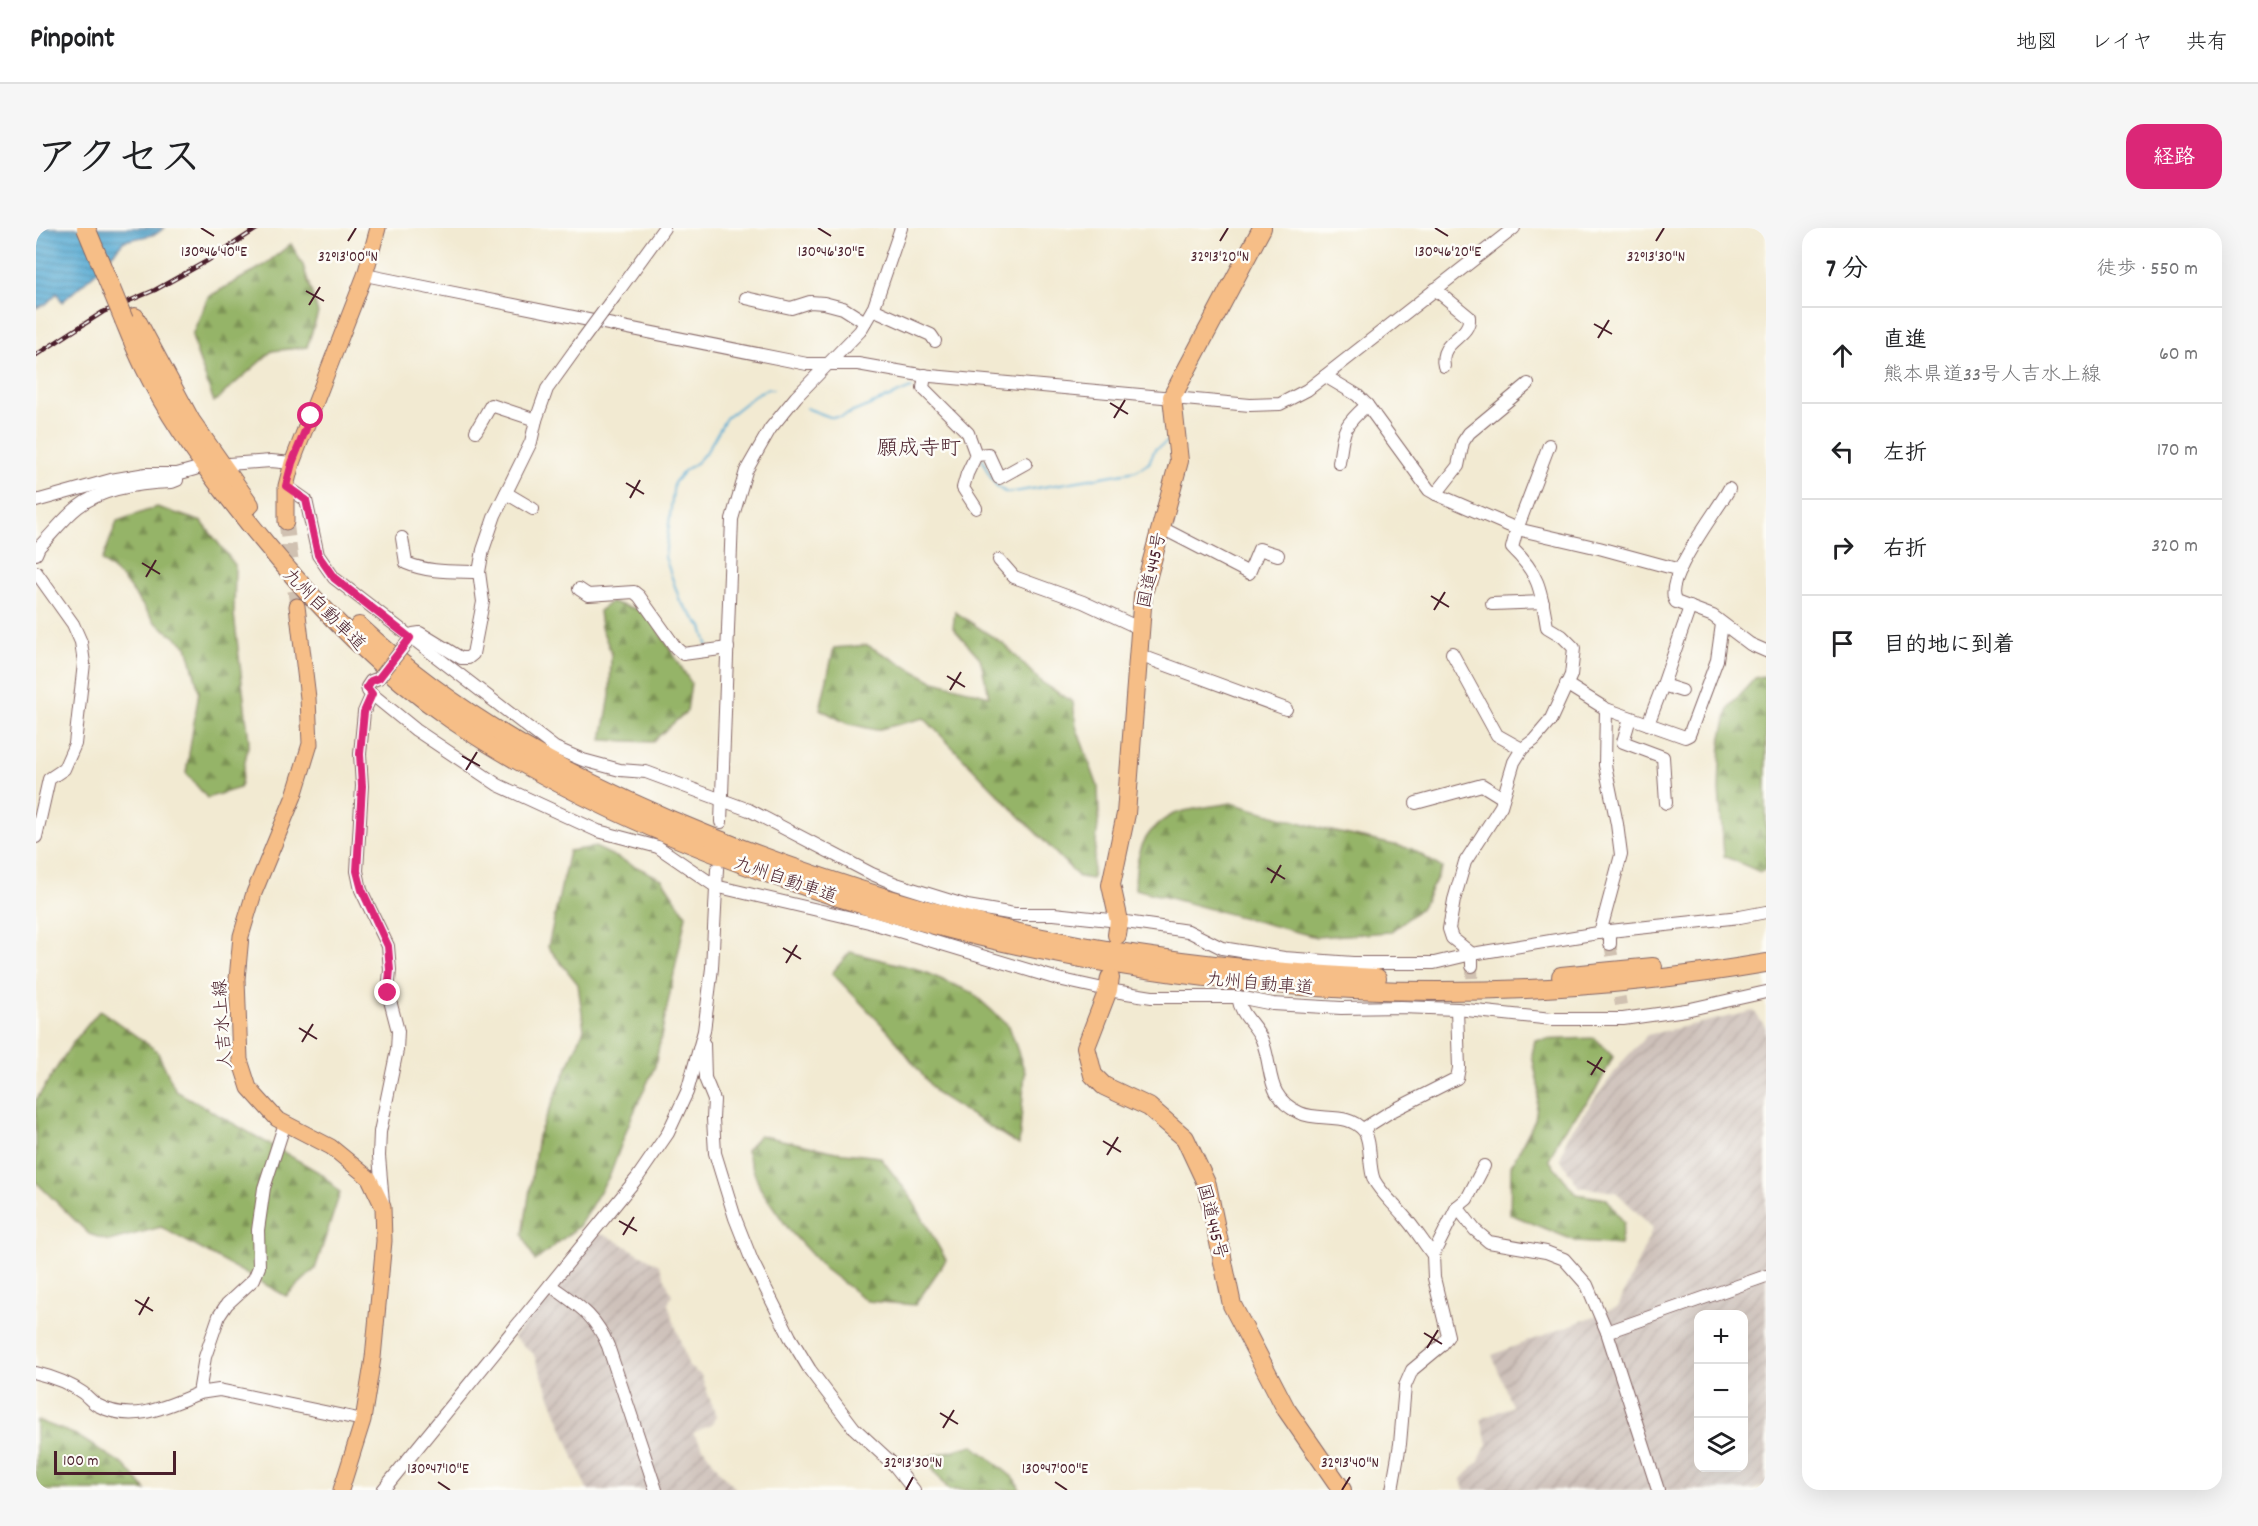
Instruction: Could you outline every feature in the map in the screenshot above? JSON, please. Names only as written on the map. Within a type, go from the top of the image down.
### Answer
[{"type":"highway","name":"九州自動車道","points":[[86,228],[129,318],[190,421],[279,544],[381,647],[476,717],[513,741],[619,798],[762,857],[831,881],[921,908],[1027,934],[1149,957],[1269,972],[1389,979],[1537,978],[1664,966],[1766,951]]},
{"type":"highway","name":"九州自動車道","points":[[99,228],[148,374],[203,464],[272,554],[374,658],[448,717],[505,753],[611,810],[687,842],[816,890],[918,921],[1041,952],[1197,978],[1287,986],[1388,991],[1505,991],[1607,985],[1766,963]]},
{"type":"highway","points":[[1172,397],[1262,228]]},
{"type":"highway","name":"国道445号","points":[[1118,928],[1111,885],[1126,814],[1143,594],[1179,461],[1172,397]]},
{"type":"highway","name":"国道445号","points":[[1109,984],[1086,1047],[1093,1074],[1104,1086],[1149,1107],[1185,1138],[1207,1185],[1232,1305],[1286,1410],[1342,1490]]},
{"type":"main road","points":[[286,522],[286,486],[292,463],[365,275],[378,228]]},
{"type":"main road","name":"人吉水上線","points":[[297,606],[308,698],[310,744],[294,796],[250,904],[241,936],[237,980],[240,1060],[249,1088],[276,1119],[331,1147],[369,1178],[383,1207],[383,1253],[373,1358],[363,1420],[341,1490]]},
{"type":"street","points":[[664,228],[547,390],[531,442],[495,515],[483,550],[479,572],[483,602],[477,643],[471,656],[461,658],[416,632],[379,678],[371,681],[367,687],[372,694],[416,730],[498,785],[598,831],[658,847],[715,886],[869,922],[1058,979],[1109,984],[1152,997],[1238,997],[1273,1004],[1341,1008],[1401,1006],[1457,1009],[1473,1006],[1552,1019],[1623,1019],[1686,1010],[1766,992]]},
{"type":"street","points":[[720,822],[732,519],[746,471],[770,429],[796,397],[831,364],[860,331],[873,309],[901,228]]},
{"type":"street","points":[[365,275],[807,364],[858,364],[925,375],[1250,405],[1280,404],[1307,390],[1514,228]]},
{"type":"street","points":[[1435,289],[1469,317],[1470,322],[1467,328],[1447,347],[1442,358],[1444,366]]},
{"type":"street","points":[[746,298],[791,308],[810,302],[824,303],[843,308],[865,322]]},
{"type":"street","points":[[873,309],[931,335],[935,341]]},
{"type":"street","points":[[925,375],[923,388],[968,434],[976,455],[963,488],[976,508]]},
{"type":"street","points":[[1325,376],[1357,395],[1367,405],[1429,490],[1436,494],[1517,529],[1680,570]]},
{"type":"street","points":[[1436,494],[1458,466],[1463,441],[1528,384]]},
{"type":"street","points":[[476,431],[491,405],[536,420]]},
{"type":"street","points":[[1339,463],[1343,433],[1348,422],[1367,405]]},
{"type":"street","points":[[1472,960],[1452,938],[1449,929],[1464,862],[1501,806],[1514,762],[1522,749],[1534,740],[1550,721],[1571,675],[1574,648],[1562,636],[1547,627],[1541,592],[1532,571],[1512,548],[1549,445]]},
{"type":"street","points":[[976,455],[988,454],[999,478],[1026,463]]},
{"type":"street","points":[[228,464],[271,461],[292,463]]},
{"type":"street","points":[[36,501],[111,480],[146,474],[177,474],[195,469]]},
{"type":"street","points":[[36,554],[39,547],[76,508],[87,501],[100,495],[134,487],[172,482],[177,480],[177,474]]},
{"type":"street","points":[[286,486],[306,500],[318,555],[334,578],[408,641],[555,748],[583,760],[620,770],[646,772],[749,810],[872,874],[896,884],[967,906],[1014,914],[1054,914],[1118,928],[1188,932],[1222,948],[1284,958],[1353,963],[1434,963],[1472,960],[1607,936],[1766,912]]},
{"type":"street","points":[[1729,489],[1722,502],[1712,512],[1680,570],[1672,594],[1673,599],[1713,616],[1750,644],[1766,651]]},
{"type":"street","points":[[506,494],[533,509]]},
{"type":"street","points":[[1160,527],[1249,573],[1258,549],[1278,555]]},
{"type":"street","points":[[402,538],[406,563],[428,570],[479,572]]},
{"type":"street","points":[[999,560],[1014,577],[1083,602],[1140,629]]},
{"type":"street","points":[[36,572],[73,624],[81,642],[84,663],[75,744],[64,769],[49,779],[36,837]]},
{"type":"street","points":[[579,590],[588,595],[634,592],[682,654],[728,648]]},
{"type":"street","points":[[1492,604],[1543,602]]},
{"type":"street","points":[[1648,724],[1690,608]]},
{"type":"street","points":[[1566,684],[1605,709],[1685,737],[1692,732],[1717,660],[1722,624]]},
{"type":"street","points":[[1452,653],[1497,735],[1522,749]]},
{"type":"street","points":[[1139,655],[1286,709]]},
{"type":"street","points":[[1663,685],[1682,691]]},
{"type":"street","points":[[372,694],[364,712],[360,754],[362,786],[357,871],[362,890],[388,946],[390,970],[388,993],[398,1031],[397,1050],[380,1132],[379,1156],[383,1207]]},
{"type":"street","points":[[1605,709],[1605,765],[1621,855],[1607,936]]},
{"type":"street","points":[[1630,718],[1623,742],[1663,757],[1666,803]]},
{"type":"street","points":[[1416,803],[1482,785],[1503,798]]},
{"type":"street","points":[[383,1490],[637,1178],[668,1133],[687,1092],[704,1031],[712,968],[717,869]]},
{"type":"street","points":[[1238,997],[1240,1009],[1262,1038],[1273,1085],[1283,1103],[1300,1113],[1345,1119],[1362,1129],[1366,1135],[1370,1167],[1377,1185],[1405,1217],[1433,1255]]},
{"type":"street","points":[[1621,1005],[1623,1019]]},
{"type":"street","points":[[1362,1129],[1457,1078],[1459,1068],[1457,1009]]},
{"type":"street","points":[[704,1031],[705,1078],[714,1100],[715,1153],[735,1218],[752,1262],[790,1337],[839,1411],[894,1465],[914,1490]]},
{"type":"street","points":[[199,1393],[205,1357],[219,1316],[227,1304],[254,1279],[259,1267],[258,1230],[264,1188],[285,1124]]},
{"type":"street","points":[[1392,1490],[1406,1386],[1412,1370],[1441,1346],[1448,1336],[1434,1278],[1433,1255],[1457,1207],[1467,1199],[1484,1166]]},
{"type":"street","points":[[1457,1207],[1470,1225],[1489,1242],[1546,1252],[1564,1259],[1587,1285],[1607,1332],[1658,1490]]},
{"type":"street","points":[[1607,1332],[1766,1276]]},
{"type":"street","points":[[550,1285],[588,1312],[600,1326],[656,1490]]},
{"type":"street","points":[[36,1374],[52,1377],[74,1387],[96,1404],[121,1413],[147,1413],[199,1393],[219,1390],[363,1420]]},
{"type":"shaded area","points":[[1754,1011],[1766,1028],[1766,1485],[1752,1490],[1464,1490],[1461,1480],[1478,1462],[1487,1444],[1481,1419],[1512,1406],[1492,1355],[1618,1307],[1653,1228],[1616,1192],[1579,1187],[1560,1159],[1568,1135],[1623,1061],[1647,1035]]},
{"type":"shaded area","points":[[598,1234],[608,1236],[659,1265],[672,1295],[668,1304],[689,1367],[701,1375],[716,1416],[711,1425],[693,1433],[721,1473],[737,1490],[587,1490],[533,1353],[513,1337]]},
{"type":"green space","points":[[291,244],[303,265],[318,313],[307,347],[272,351],[214,402],[192,335],[208,297],[263,266]]},
{"type":"green space","points":[[157,507],[202,522],[235,565],[234,614],[249,741],[240,788],[207,798],[186,773],[199,691],[187,646],[155,622],[123,579],[102,561],[117,521]]},
{"type":"green space","points":[[611,602],[647,612],[691,683],[687,711],[652,742],[602,740],[610,696],[611,652],[601,627],[599,611]]},
{"type":"green space","points":[[955,612],[1005,645],[1041,682],[1073,702],[1076,726],[1098,787],[1099,816],[1092,879],[1079,877],[924,718],[876,730],[846,723],[820,709],[834,648],[867,645],[931,680],[989,696],[980,658],[953,628]]},
{"type":"green space","points":[[1766,676],[1766,868],[1760,872],[1724,856],[1719,790],[1721,741],[1729,707],[1755,678]]},
{"type":"green space","points":[[1231,803],[1327,830],[1412,849],[1442,868],[1422,907],[1390,932],[1316,937],[1135,889],[1136,866],[1142,846],[1153,829],[1177,813]]},
{"type":"green space","points":[[595,847],[662,879],[686,915],[655,1066],[630,1121],[610,1175],[579,1226],[535,1261],[523,1235],[538,1136],[584,1029],[578,984],[548,947],[569,851]]},
{"type":"green space","points":[[850,952],[917,969],[971,992],[1009,1026],[1025,1072],[1019,1145],[937,1094],[890,1033],[832,973]]},
{"type":"green space","points":[[100,1010],[157,1051],[176,1091],[322,1174],[340,1193],[315,1269],[286,1296],[161,1227],[109,1241],[89,1234],[36,1182],[36,1100],[72,1044]]},
{"type":"green space","points":[[1595,1038],[1613,1057],[1595,1092],[1562,1132],[1549,1160],[1576,1194],[1607,1199],[1624,1223],[1620,1245],[1578,1242],[1510,1214],[1511,1166],[1535,1120],[1539,1089],[1532,1055],[1535,1040]]},
{"type":"green space","points":[[759,1135],[836,1152],[880,1157],[910,1196],[946,1260],[915,1305],[867,1301],[825,1269],[790,1231],[760,1188],[746,1151]]},
{"type":"green space","points":[[36,1420],[76,1435],[124,1465],[146,1490],[36,1490]]},
{"type":"green space","points":[[973,1445],[1016,1480],[1020,1490],[949,1490],[924,1458]]},
{"type":"water","points":[[36,228],[164,228],[156,234],[124,241],[96,272],[62,302],[57,293],[46,304],[36,308]]},
{"type":"waterway","points":[[806,408],[830,417],[841,417],[911,388]]},
{"type":"waterway","points":[[708,647],[702,627],[680,601],[665,557],[674,483],[707,451],[726,418],[758,393],[773,389]]},
{"type":"waterway","points":[[982,458],[995,484],[1008,493],[1136,471],[1149,463],[1155,449],[1169,441]]},
{"type":"tunnel","points":[[286,522],[297,606]]},
{"type":"tunnel","points":[[1610,944],[1621,1005]]},
{"type":"tunnel","points":[[1472,966],[1473,1001]]},
{"type":"railway","points":[[36,355],[103,312],[155,290],[207,261],[258,228]]},
{"type":"district","name":"願成寺町","points":[[919,447]]},
{"type":"route","points":[[311,416],[292,463],[286,486],[306,500],[318,555],[334,578],[410,638],[379,678],[371,681],[367,687],[372,694],[365,706],[360,754],[362,786],[357,871],[362,890],[388,946],[390,970],[388,993]]}]
